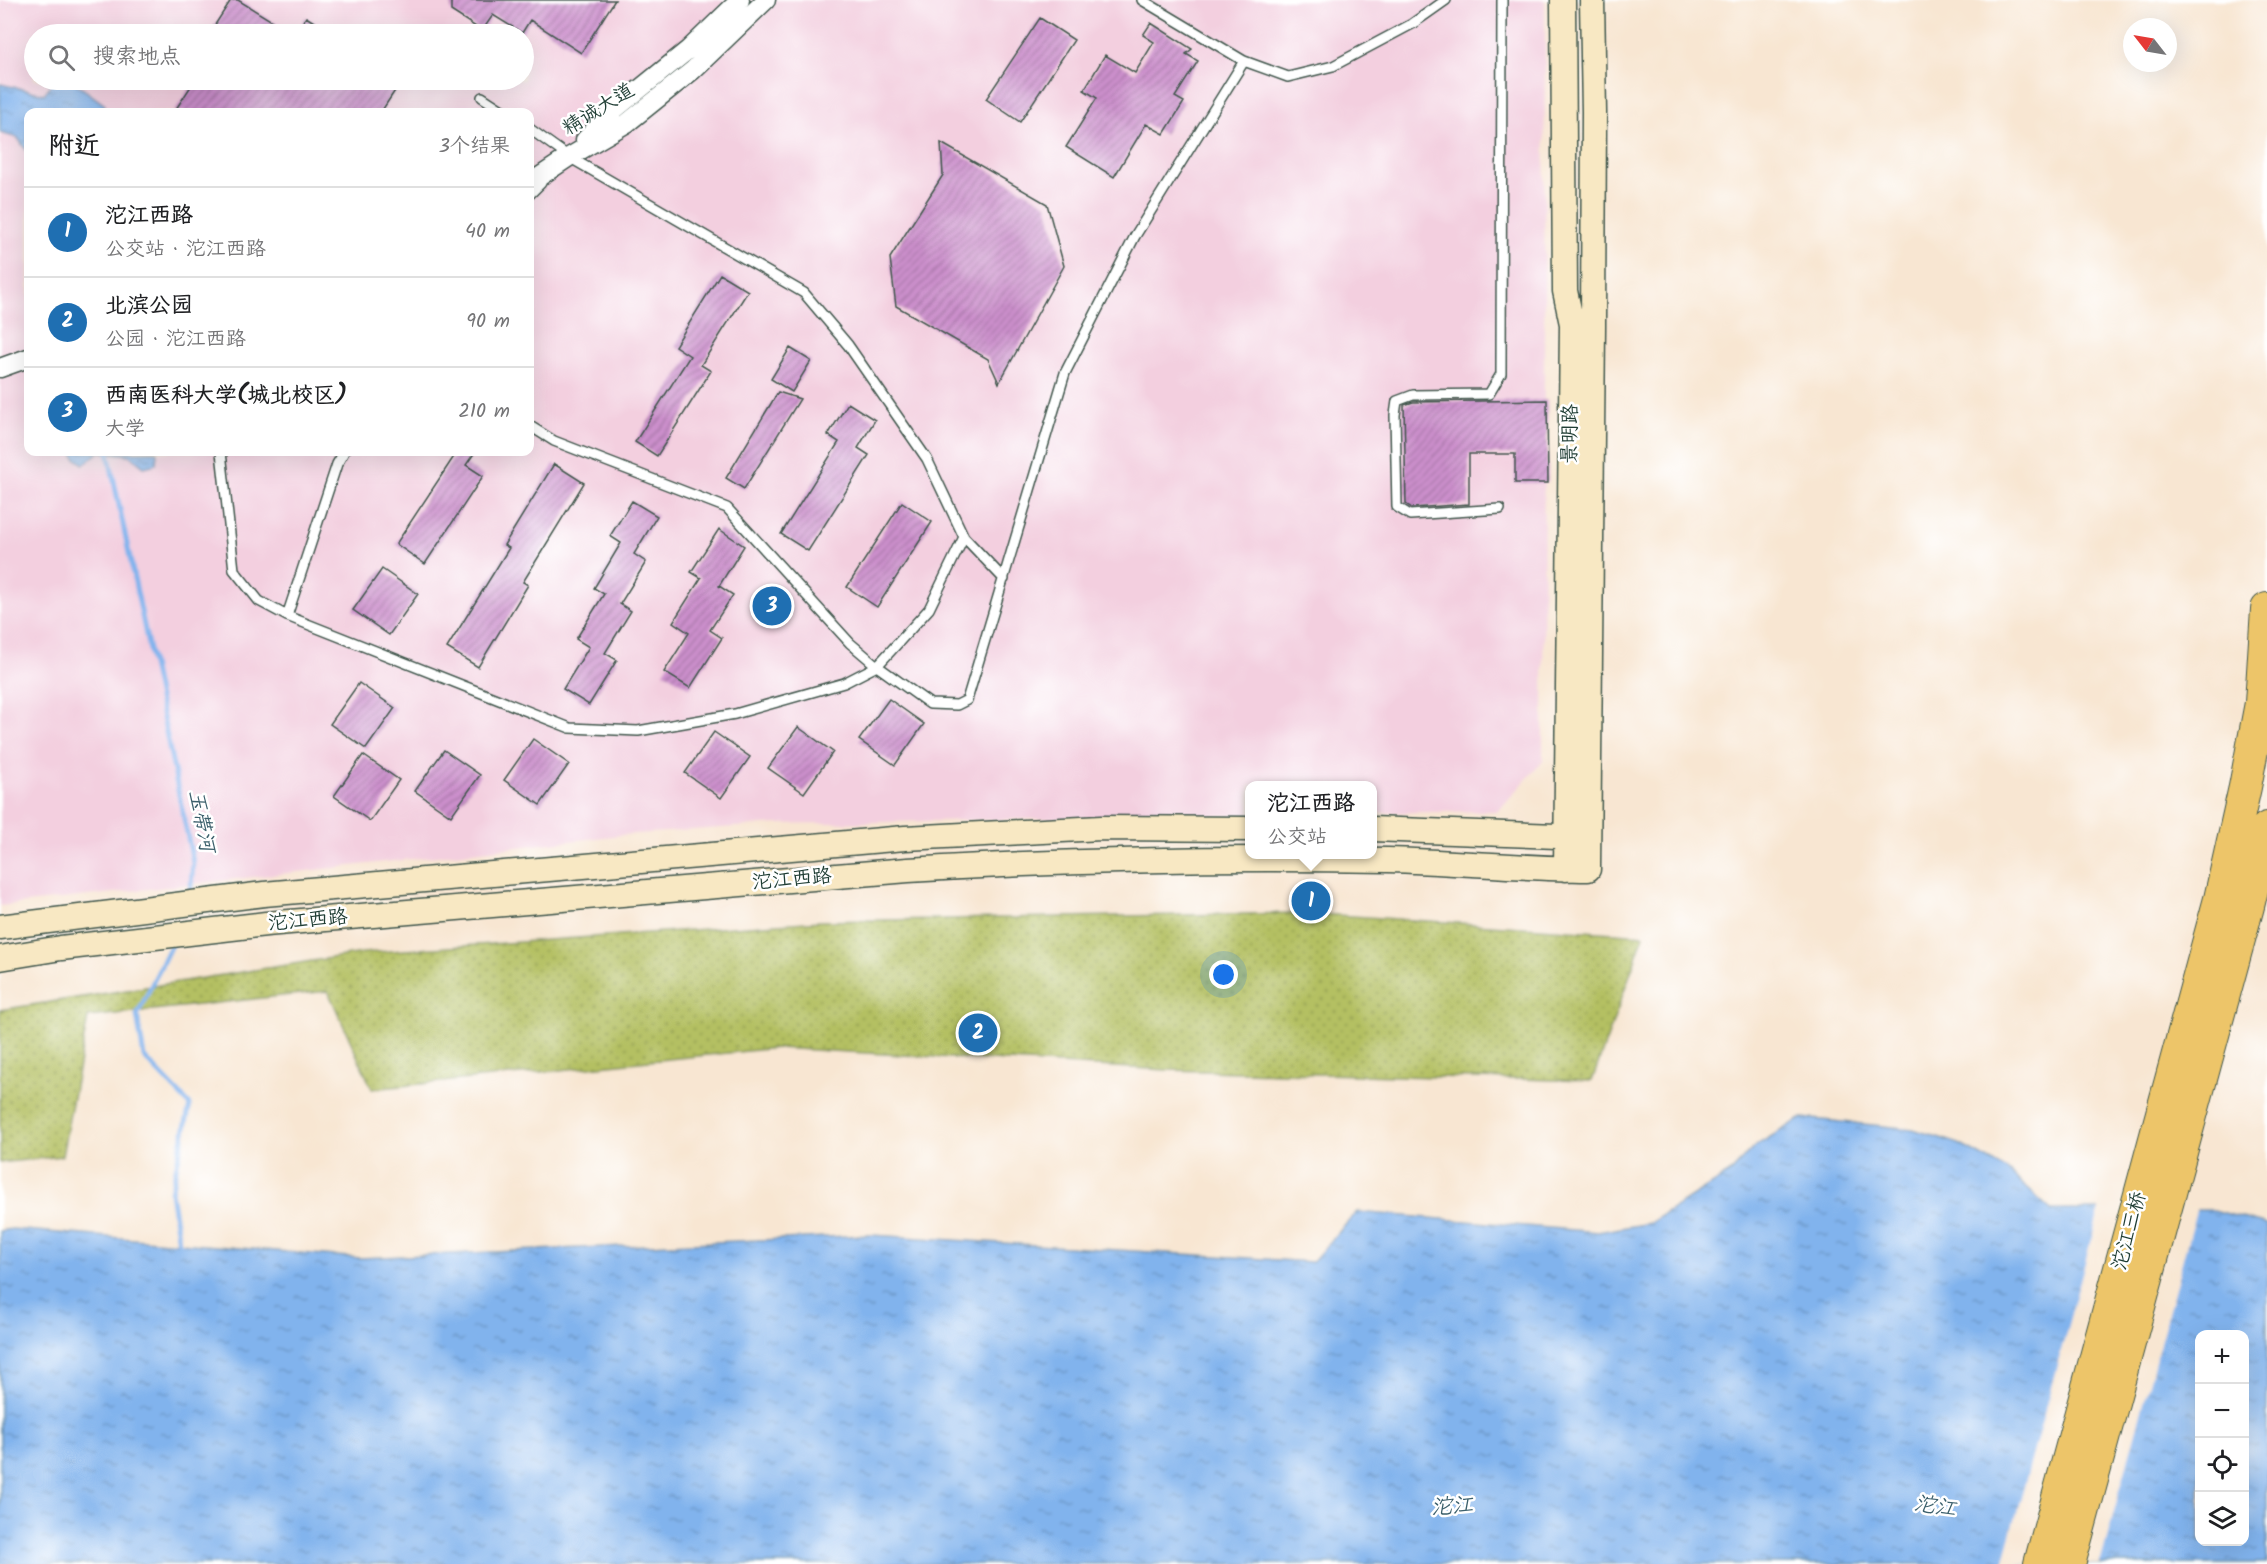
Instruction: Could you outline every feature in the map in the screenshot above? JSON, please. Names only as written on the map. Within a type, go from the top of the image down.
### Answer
[{"type":"highway","points":[[2234,902],[2260,703],[2267,609]]},
{"type":"highway","points":[[2260,703],[2267,672]]},
{"type":"highway","points":[[2234,902],[2267,828]]},
{"type":"highway","name":"沱江三桥","points":[[2040,1564],[2234,902]]},
{"type":"highway","name":"沱江三桥","points":[[2069,1564],[2234,902]]},
{"type":"main road","name":"景明路","points":[[1563,0],[1565,291],[1572,324],[1578,837]]},
{"type":"main road","name":"景明路","points":[[1577,869],[1594,112],[1592,0]]},
{"type":"main road","name":"沱江西路","points":[[0,927],[264,894],[905,838],[1101,828],[1245,829]]},
{"type":"main road","points":[[1377,829],[1578,837]]},
{"type":"main road","name":"沱江西路","points":[[0,958],[61,948],[266,924],[990,865],[1236,859],[1390,860],[1577,869]]},
{"type":"street","name":"精诚大道","points":[[569,157],[614,110],[688,50],[740,0]]},
{"type":"street","name":"精诚大道","points":[[569,157],[627,123],[693,70],[766,0]]},
{"type":"street","points":[[534,180],[569,157]]},
{"type":"street","points":[[0,368],[24,359]]},
{"type":"lane","points":[[1142,0],[1244,61],[1288,77],[1333,66],[1412,24],[1446,0]]},
{"type":"lane","points":[[1500,509],[1410,515],[1397,507],[1395,415],[1397,401],[1413,395],[1489,394],[1501,374],[1502,0]]},
{"type":"lane","points":[[534,428],[554,441],[727,508],[850,643],[877,666],[930,704],[957,705],[967,700],[1065,373],[1135,236],[1244,61]]},
{"type":"lane","points":[[482,97],[499,108]]},
{"type":"lane","points":[[534,132],[569,157],[804,292],[848,345],[927,459],[964,537],[1004,579]]},
{"type":"lane","points":[[534,190],[569,157]]},
{"type":"lane","points":[[221,456],[234,570],[259,601],[287,616],[570,728],[638,731],[735,714],[844,683],[877,666],[929,609],[964,537]]},
{"type":"lane","points":[[287,616],[337,464],[342,456]]},
{"type":"shaded area","points":[[0,0],[1545,0],[1543,761],[1498,811],[1377,813],[1377,781],[1245,781],[1245,815],[778,824],[622,835],[0,906]]},
{"type":"green space","points":[[1305,913],[1644,935],[1592,1081],[1167,1070],[777,1048],[372,1089],[328,991],[88,1017],[62,1156],[0,1163],[0,1010],[363,953],[821,921]]},
{"type":"water","points":[[0,84],[44,94],[47,90],[85,90],[105,105],[104,108],[24,108],[24,147],[18,138],[0,133]]},
{"type":"water","points":[[74,456],[94,456],[84,464]]},
{"type":"water","points":[[130,456],[157,456],[156,464],[144,467]]},
{"type":"water","name":"沱江","points":[[1802,1118],[1913,1129],[1959,1144],[2007,1170],[2051,1210],[2214,1210],[2267,1225],[2267,1564],[0,1564],[0,1231],[12,1229],[360,1258],[871,1235],[1312,1262],[1357,1212],[1598,1232],[1650,1223],[1730,1173],[1755,1146]]},
{"type":"pier","points":[[2100,1207],[2197,1207],[2100,1564],[2003,1564]]},
{"type":"building","points":[[231,0],[238,0],[277,24],[215,24]]},
{"type":"building","points":[[451,0],[615,0],[581,53],[530,20],[528,24],[508,24],[493,15],[487,24],[471,24],[451,11]]},
{"type":"building","points":[[306,17],[317,24],[301,24]]},
{"type":"building","points":[[1040,18],[1074,40],[1020,122],[986,99]]},
{"type":"building","points":[[1151,23],[1192,49],[1186,54],[1198,61],[1175,97],[1184,102],[1164,134],[1146,124],[1114,177],[1066,147],[1097,98],[1084,90],[1105,55],[1135,73],[1154,42],[1143,35]]},
{"type":"building","points":[[188,90],[395,90],[384,108],[177,108]]},
{"type":"building","points":[[941,143],[1047,204],[1064,266],[999,383],[988,359],[896,306],[890,258],[943,175]]},
{"type":"building","points":[[720,274],[748,291],[701,365],[711,371],[657,456],[635,442],[690,356],[675,346]]},
{"type":"building","points":[[790,348],[811,361],[792,392],[771,379]]},
{"type":"building","points":[[778,392],[800,399],[744,489],[726,478]]},
{"type":"building","points":[[1547,400],[1548,483],[1515,483],[1515,454],[1469,454],[1469,504],[1412,508],[1406,504],[1404,405],[1413,402]]},
{"type":"building","points":[[848,403],[875,420],[858,448],[869,455],[808,551],[781,534],[839,442],[828,435]]},
{"type":"building","points":[[454,456],[472,456],[466,465],[483,476],[425,564],[396,544]]},
{"type":"building","points":[[554,464],[584,483],[523,582],[528,585],[478,667],[447,648],[509,548],[504,545]]},
{"type":"building","points":[[632,501],[657,516],[634,554],[646,562],[620,604],[631,611],[605,653],[617,660],[589,705],[563,689],[589,647],[576,639],[604,594],[594,588],[621,543],[610,536]]},
{"type":"building","points":[[902,502],[932,522],[877,607],[847,587]]},
{"type":"building","points":[[719,529],[744,546],[719,586],[733,595],[710,630],[722,638],[690,688],[664,672],[689,633],[673,622],[701,578],[691,572]]},
{"type":"building","points":[[382,569],[418,594],[389,635],[353,610]]},
{"type":"building","points":[[359,683],[395,708],[366,749],[330,724]]},
{"type":"building","points":[[889,699],[924,724],[895,765],[859,740]]},
{"type":"building","points":[[798,727],[833,752],[804,793],[768,768]]},
{"type":"building","points":[[714,732],[750,757],[721,798],[685,773]]},
{"type":"building","points":[[533,739],[569,764],[540,805],[504,780]]},
{"type":"building","points":[[444,750],[480,775],[451,816],[415,791]]},
{"type":"building","points":[[363,755],[399,780],[370,821],[334,796]]},
{"type":"waterway","name":"玉带河","points":[[109,456],[193,862],[190,897]]},
{"type":"waterway","name":"玉带河","points":[[173,941],[137,1015],[144,1057],[190,1105],[171,1192],[179,1243]]},
{"type":"place","name":"西南医科大学(城北校区)","points":[[772,606]]},
{"type":"place","name":"沱江西路","points":[[1311,901]]},
{"type":"place","name":"北滨公园","points":[[978,1033]]}]
